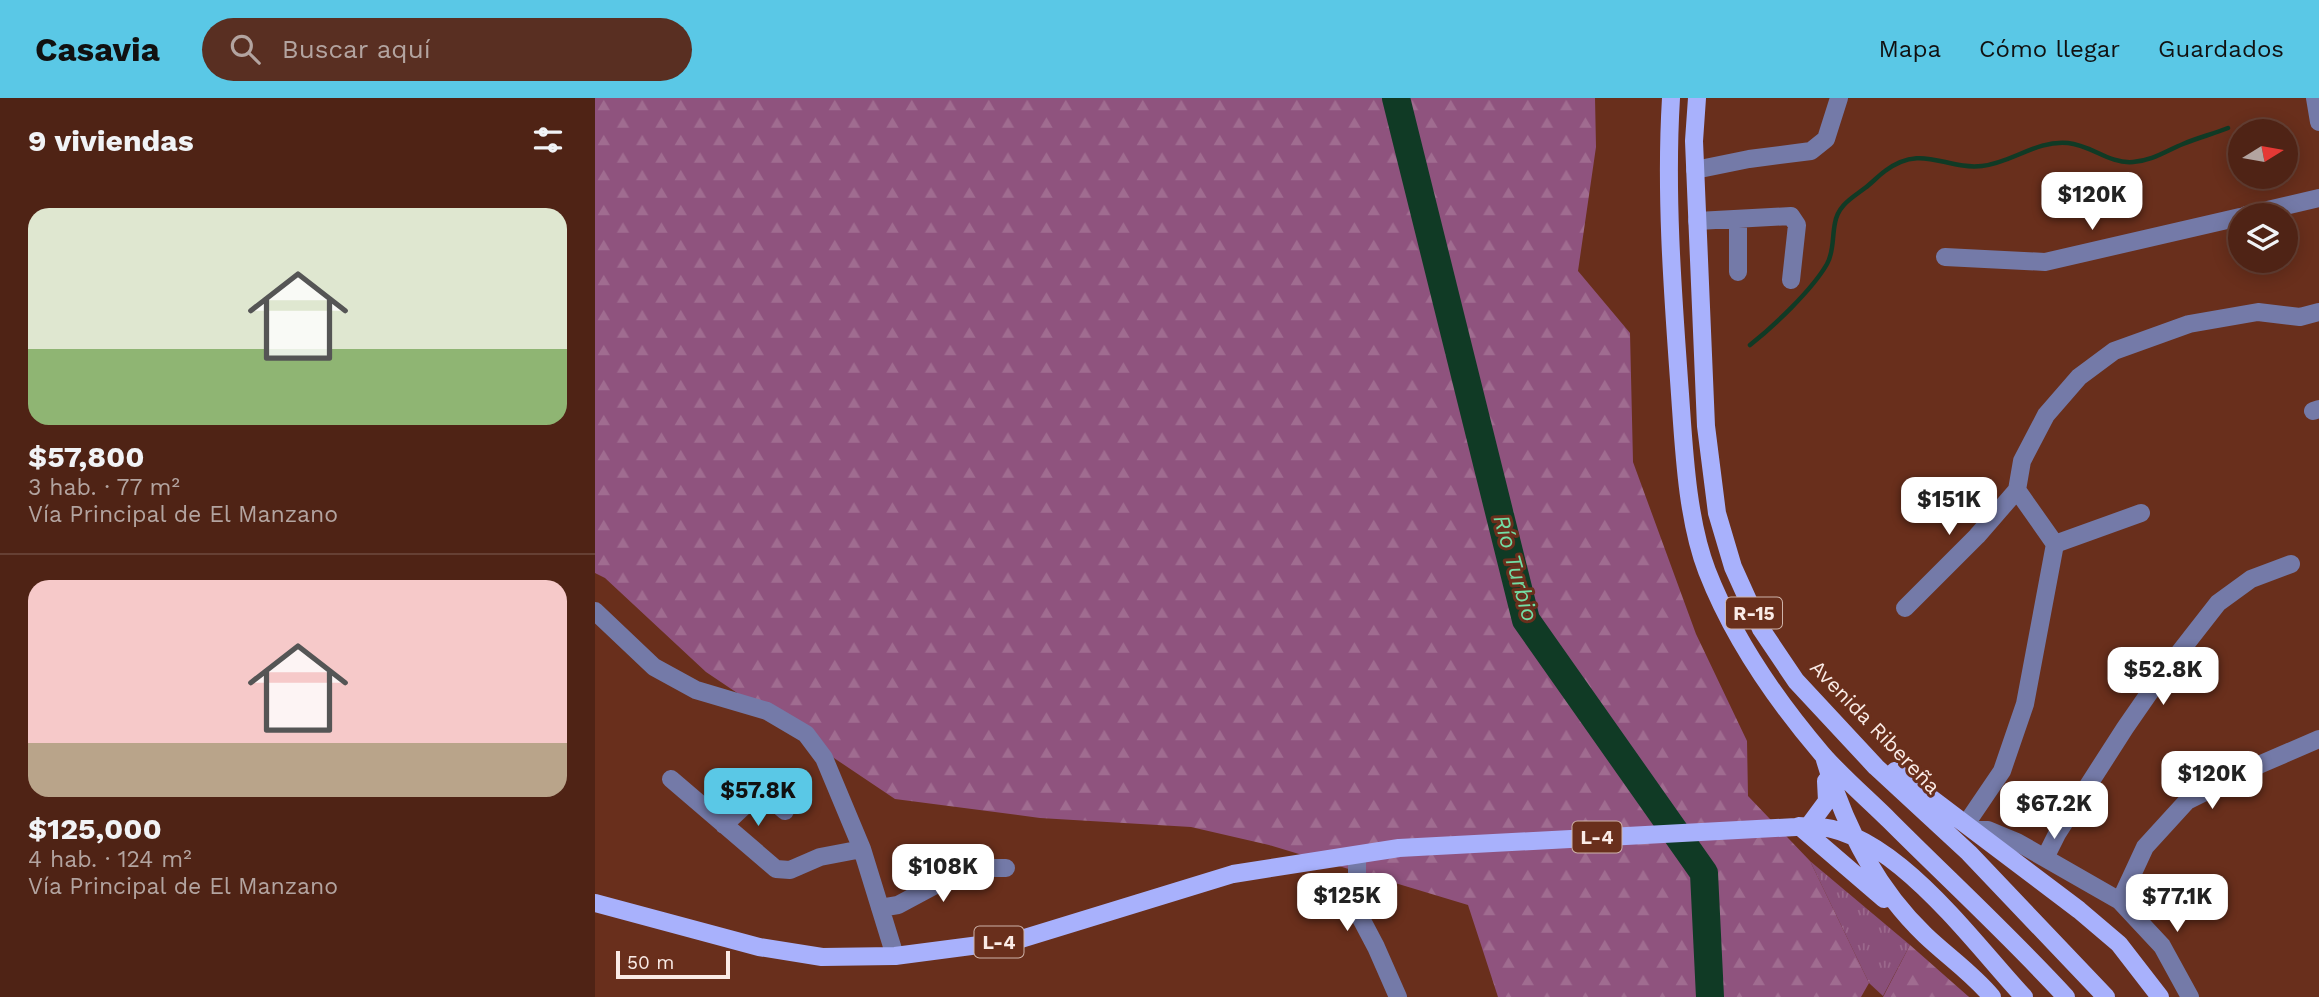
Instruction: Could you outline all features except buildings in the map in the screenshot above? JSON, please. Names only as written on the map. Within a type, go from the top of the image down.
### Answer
[{"type":"main road","name":"R-15","points":[[1671,98],[1671,228],[1677,348],[1690,504],[1706,569],[1721,604],[1782,703],[1824,757],[2023,950],[2066,997]]},
{"type":"main road","name":"Avenida Ribereña","points":[[1698,98],[1694,141],[1706,426],[1717,513],[1733,567],[1762,629],[1796,681],[1876,767],[1969,853],[2106,997]]},
{"type":"main road","points":[[1860,748],[1971,827],[2079,910],[2119,944],[2160,997]]},
{"type":"main road","points":[[1802,826],[1827,801],[1824,757]]},
{"type":"main road","points":[[1824,757],[1835,793],[1866,860],[1924,934]]},
{"type":"main road","points":[[1802,826],[1855,836],[1888,855],[1922,886],[2024,997]]},
{"type":"main road","points":[[1802,826],[1906,921],[1983,986],[1992,997]]},
{"type":"main road","name":"L-4","points":[[595,903],[759,947],[822,957],[895,956],[1018,940],[1233,874],[1399,848],[1802,826]]},
{"type":"street","points":[[1695,170],[1749,159],[1811,151],[1826,139],[1839,98]]},
{"type":"street","points":[[2315,98],[2319,122]]},
{"type":"street","points":[[2298,203],[2319,198]]},
{"type":"street","points":[[1697,221],[1791,216],[1797,225],[1791,280]]},
{"type":"street","points":[[1738,219],[1738,272]]},
{"type":"street","points":[[1945,257],[2045,262],[2228,220]]},
{"type":"street","points":[[1905,608],[1977,536],[2017,489],[2022,461],[2046,415],[2079,377],[2115,351],[2189,324],[2258,312],[2300,317],[2319,312]]},
{"type":"street","points":[[2017,489],[2055,544],[2025,704],[2002,771],[1971,827],[2003,835],[2120,901],[2162,946],[2190,997]]},
{"type":"street","points":[[2055,544],[2141,513]]},
{"type":"street","points":[[2045,858],[2057,834],[2125,728],[2161,676],[2218,603],[2251,579],[2291,564]]},
{"type":"street","points":[[595,611],[654,667],[696,690],[767,711],[806,734],[824,758],[862,849],[895,956]]},
{"type":"street","points":[[2120,901],[2145,847],[2187,801],[2319,739]]},
{"type":"street","points":[[671,779],[776,869],[790,870],[820,857],[862,849]]},
{"type":"street","points":[[724,825],[759,792],[763,792],[785,811]]},
{"type":"street","points":[[1357,855],[1357,911],[1398,997]]},
{"type":"street","points":[[880,908],[898,905],[967,868],[1006,869]]},
{"type":"green space","points":[[595,98],[1595,98],[1596,147],[1578,271],[1630,333],[1633,462],[1696,634],[1747,741],[1748,796],[1810,861],[1869,983],[1861,997],[1498,997],[1468,905],[1269,845],[1191,827],[1040,818],[895,799],[706,672],[605,578],[595,573]]},
{"type":"green space","points":[[1810,861],[1910,945],[1883,996],[1869,983]]},
{"type":"green space","points":[[1910,945],[1969,997],[1883,997]]},
{"type":"waterway","name":"Río Turbio","points":[[1396,98],[1526,620],[1704,873],[1710,997]]},
{"type":"waterway","points":[[1750,345],[1792,307],[1820,274],[1829,259],[1835,223],[1842,207],[1898,163],[1922,158],[1956,165],[1982,166],[2056,143],[2076,144],[2116,160],[2133,162],[2153,158],[2228,128]]}]
